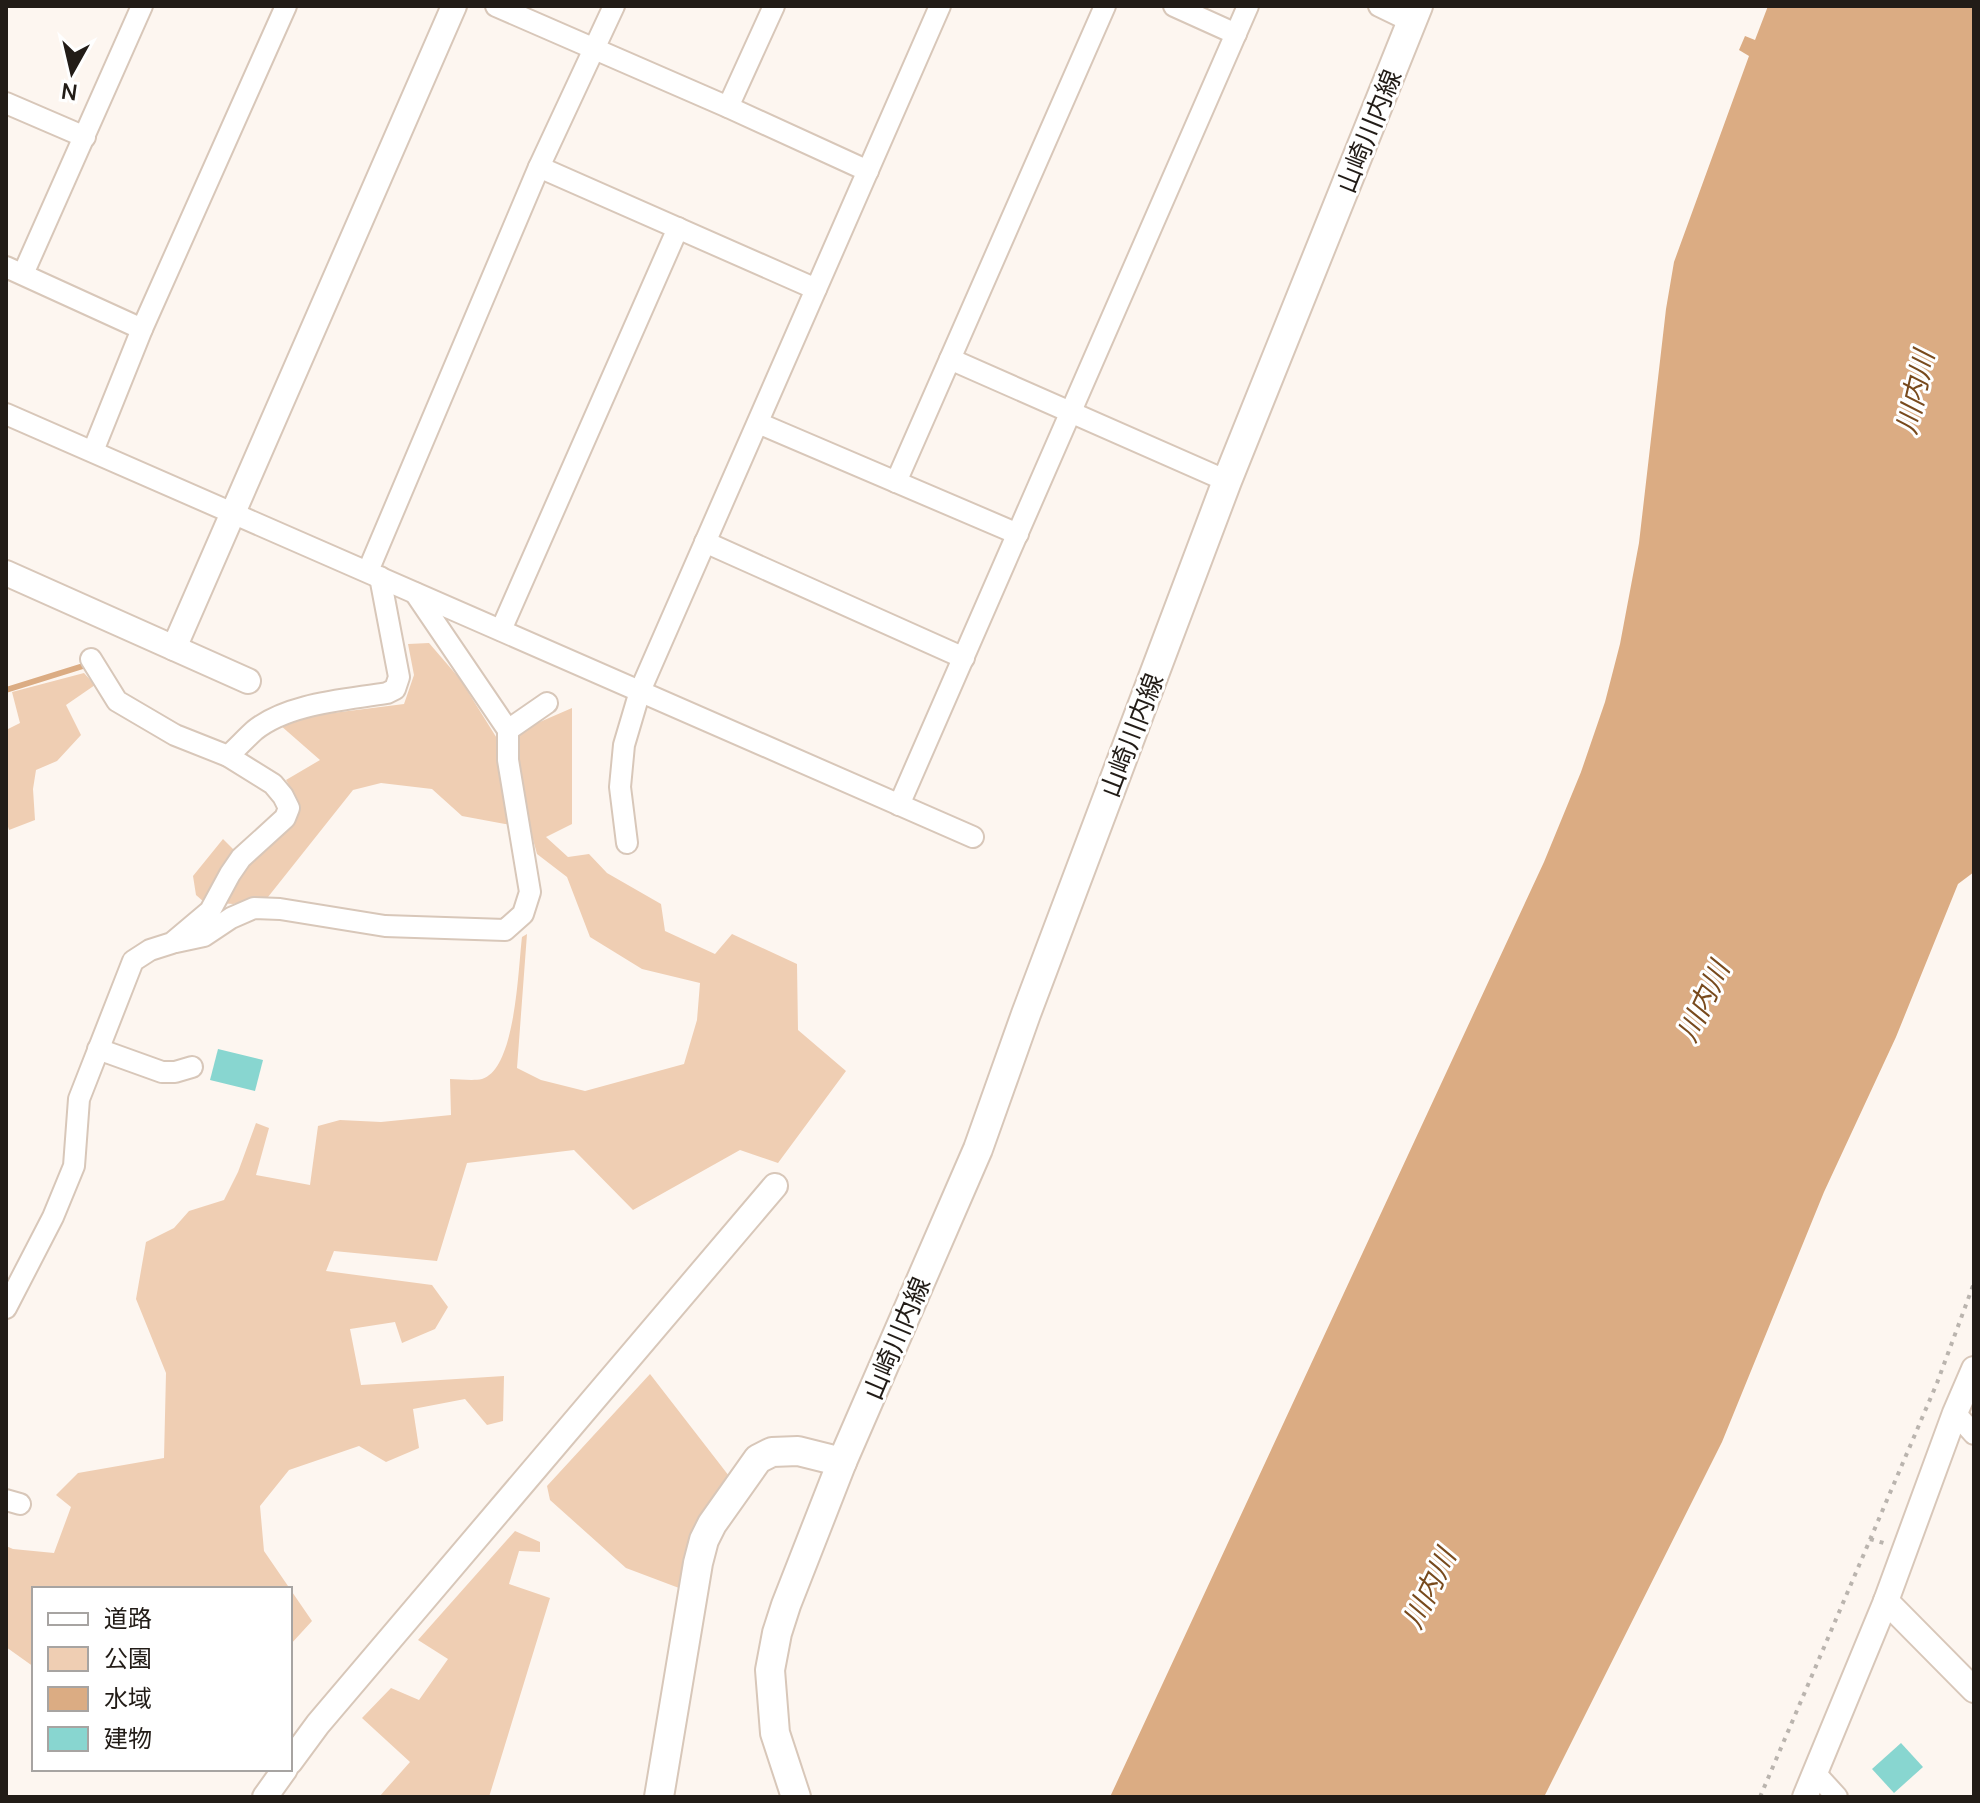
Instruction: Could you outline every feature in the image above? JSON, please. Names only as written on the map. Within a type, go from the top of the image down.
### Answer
[{"type":"main road","name":"山崎川内線","points":[[796,1797],[775,1733],[770,1670],[786,1605],[842,1462],[978,1149],[1227,481],[1415,14]]},
{"type":"main road","points":[[659,1797],[698,1563],[712,1524],[758,1459],[772,1452],[798,1451],[842,1462]]},
{"type":"street","points":[[142,6],[85,137],[15,270],[142,329]]},
{"type":"street","points":[[93,451],[142,329],[286,6]]},
{"type":"street","points":[[174,648],[454,6]]},
{"type":"street","points":[[496,6],[868,171]]},
{"type":"street","points":[[228,756],[257,729],[282,716],[315,705],[395,689],[399,677],[374,574],[539,167],[614,6]]},
{"type":"street","points":[[728,107],[774,6]]},
{"type":"street","points":[[627,843],[620,787],[624,745],[640,691],[940,6]]},
{"type":"street","points":[[896,482],[1105,6]]},
{"type":"street","points":[[1174,6],[1236,34]]},
{"type":"street","points":[[899,805],[1248,6]]},
{"type":"street","points":[[1379,6],[1415,14]]},
{"type":"street","points":[[6,103],[85,137]]},
{"type":"street","points":[[539,167],[816,289]]},
{"type":"street","points":[[501,630],[678,228]]},
{"type":"street","points":[[950,359],[1227,481]]},
{"type":"street","points":[[6,414],[973,837]]},
{"type":"street","points":[[758,423],[1018,534]]},
{"type":"street","points":[[705,542],[964,658]]},
{"type":"street","points":[[6,573],[248,681]]},
{"type":"street","points":[[6,1308],[53,1217],[74,1166],[79,1099],[133,961],[150,950],[204,936],[231,918],[254,908],[280,909],[385,926],[505,930],[523,914],[530,892],[508,760],[508,730],[415,593]]},
{"type":"street","points":[[91,659],[117,701],[175,735],[228,756],[273,784],[289,808],[285,818],[241,858],[210,911],[172,943]]},
{"type":"street","points":[[508,730],[547,703]]},
{"type":"street","points":[[98,1049],[162,1072],[192,1067]]},
{"type":"street","points":[[292,1759],[328,1712],[775,1186]]},
{"type":"street","points":[[1805,1797],[1886,1601],[1974,1369]]},
{"type":"street","points":[[1955,1413],[1974,1434]]},
{"type":"street","points":[[1886,1601],[1974,1690]]},
{"type":"street","points":[[265,1797],[284,1771]]},
{"type":"street","points":[[1816,1774],[1837,1797]]},
{"type":"path","points":[[1760,1797],[1937,1383],[1974,1283]]},
{"type":"green space","points":[[429,643],[460,679],[498,740],[572,708],[572,824],[546,837],[568,857],[589,854],[607,873],[661,904],[665,931],[715,954],[732,934],[797,964],[798,1030],[846,1071],[778,1163],[740,1150],[633,1210],[574,1150],[467,1163],[437,1261],[334,1251],[326,1271],[432,1285],[448,1307],[435,1329],[402,1343],[395,1322],[350,1329],[361,1385],[504,1376],[503,1421],[487,1425],[465,1399],[413,1409],[419,1448],[386,1462],[359,1446],[289,1470],[260,1506],[264,1551],[289,1587],[32,1587],[32,1666],[6,1647],[6,1546],[54,1553],[71,1507],[56,1495],[78,1473],[164,1458],[166,1373],[136,1299],[146,1242],[174,1228],[189,1211],[224,1200],[256,1123],[269,1128],[256,1175],[310,1185],[318,1126],[340,1120],[381,1122],[451,1115],[450,1079],[482,1079],[493,1071],[502,1057],[509,1038],[517,993],[522,937],[527,934],[517,1068],[541,1080],[585,1091],[684,1064],[697,1020],[700,983],[642,969],[590,937],[567,877],[537,854],[529,825],[462,816],[432,789],[381,783],[353,790],[268,897],[233,904],[204,902],[196,895],[193,876],[223,839],[246,862],[255,859],[296,818],[298,800],[286,780],[320,760],[280,725],[301,717],[404,704],[414,675],[408,644]]},
{"type":"green space","points":[[84,673],[95,685],[66,705],[81,735],[57,761],[36,770],[33,789],[35,820],[9,830],[6,820],[6,730],[20,723],[12,692]]},
{"type":"green space","points":[[650,1374],[729,1476],[694,1537],[679,1588],[626,1568],[550,1500],[547,1486]]},
{"type":"green space","points":[[515,1531],[540,1542],[540,1552],[519,1551],[509,1584],[550,1598],[489,1797],[379,1797],[410,1762],[362,1718],[391,1688],[419,1700],[448,1659],[418,1640]]},
{"type":"green space","points":[[292,1592],[312,1621],[292,1643]]},
{"type":"water","name":"川内川","points":[[1768,6],[1974,6],[1974,872],[1958,884],[1896,1037],[1824,1192],[1722,1442],[1544,1797],[1110,1797],[1544,862],[1581,772],[1605,702],[1620,644],[1639,543],[1674,262],[1749,56],[1739,50],[1745,36],[1755,40]]},
{"type":"building","points":[[218,1049],[263,1060],[255,1091],[210,1080]]},
{"type":"building","points":[[1901,1743],[1923,1767],[1894,1793],[1872,1769]]},
{"type":"waterway","points":[[6,690],[83,666]]}]
